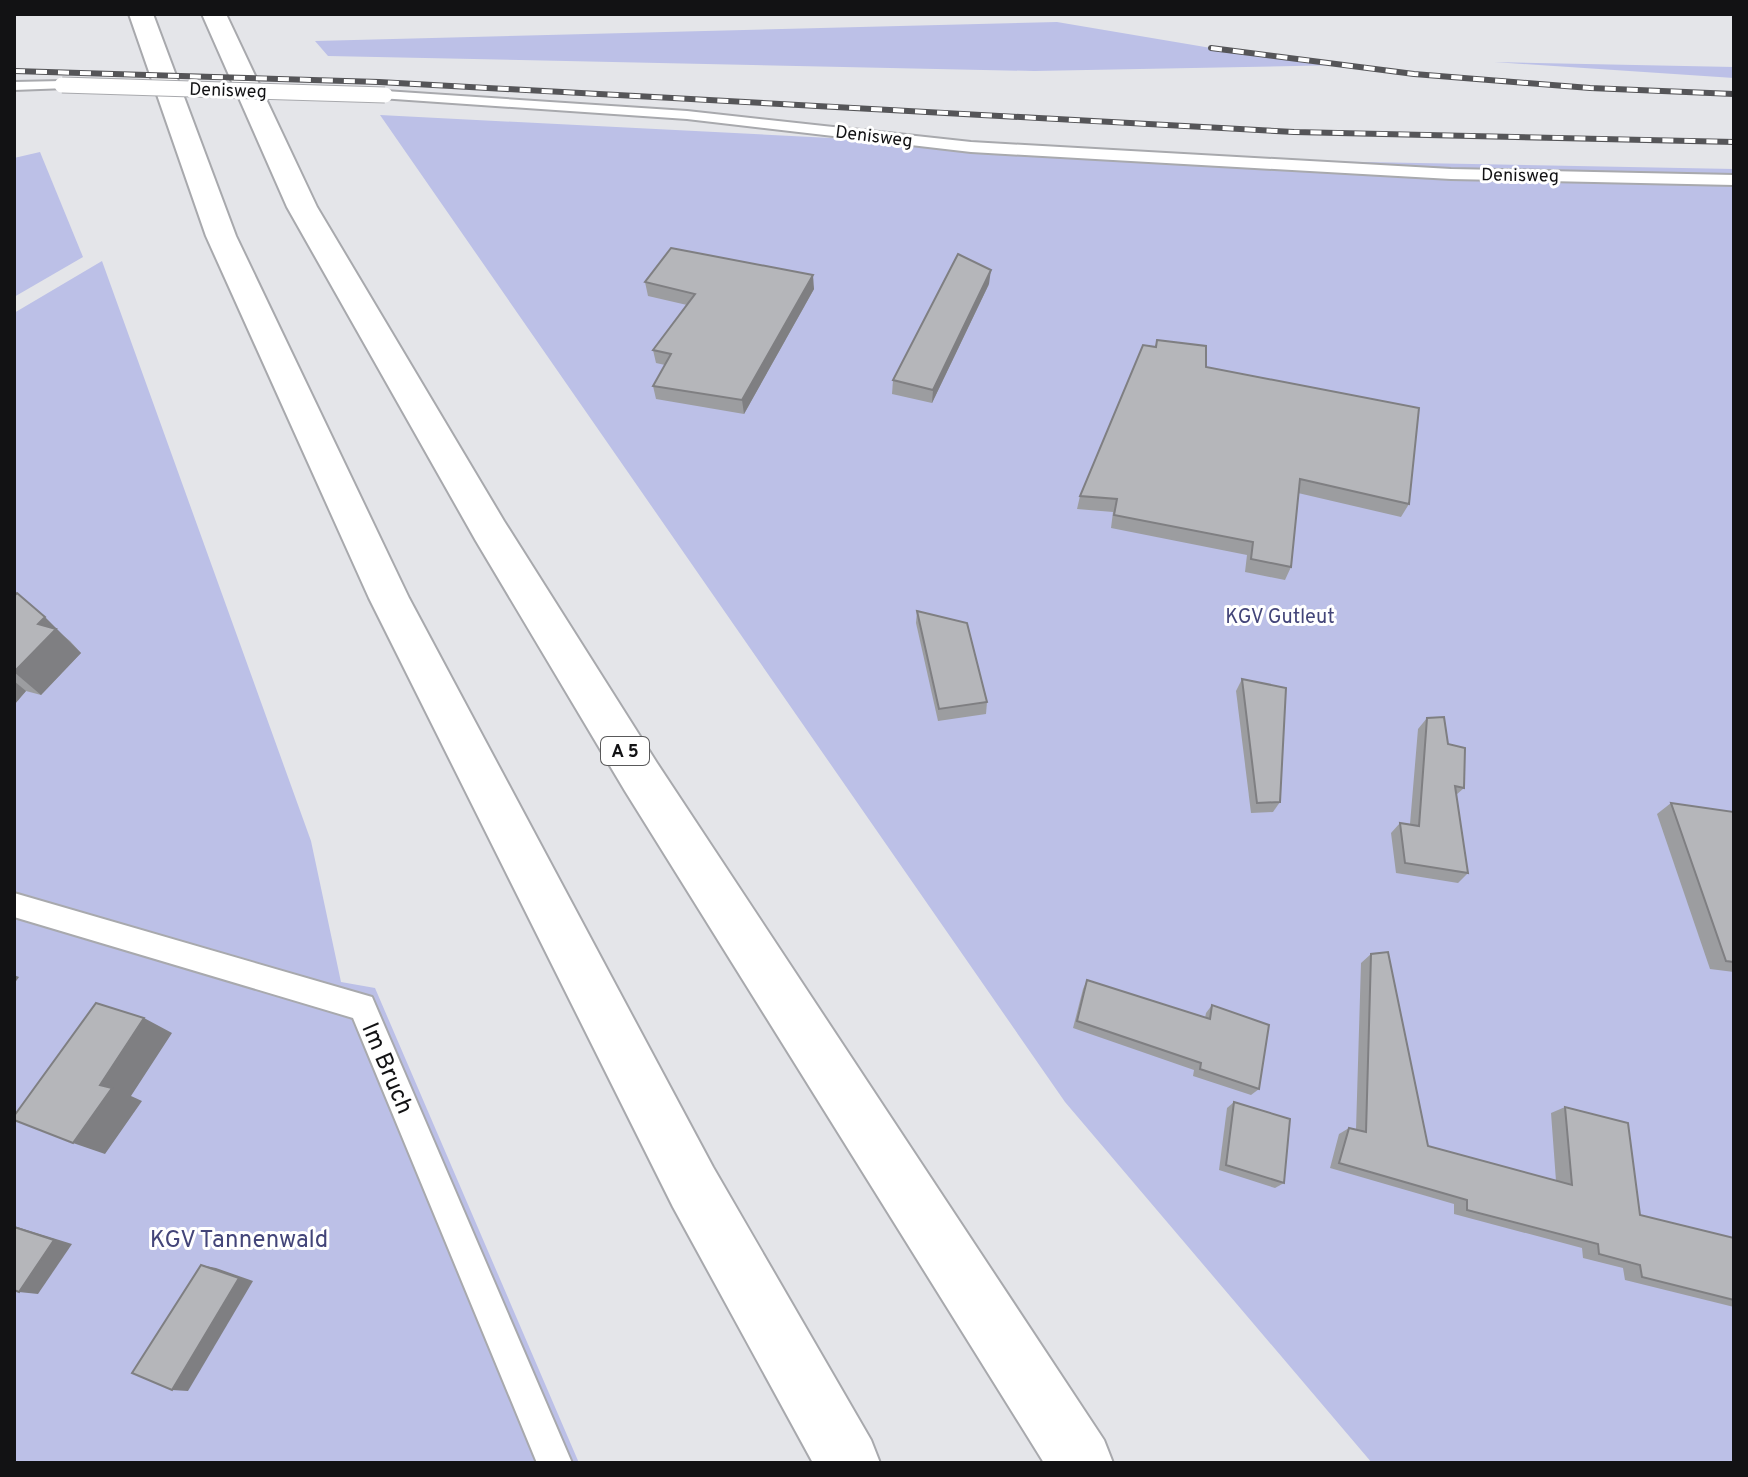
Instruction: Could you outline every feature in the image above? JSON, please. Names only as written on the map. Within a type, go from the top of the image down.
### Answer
[{"type":"highway","points":[[141,14],[221,236],[389,598],[693,1187],[848,1463]]},
{"type":"highway","name":"A 5","points":[[214,14],[302,207],[490,531],[641,777],[1081,1463]]},
{"type":"lane","name":"Denisweg","points":[[14,86],[385,95],[687,115],[971,147],[1451,174],[1734,180]]},
{"type":"lane","name":"Im Bruch","points":[[14,905],[362,1007],[555,1463]]},
{"type":"green space","points":[[1057,22],[1211,48],[1345,65],[1034,71],[328,56],[315,41]]},
{"type":"green space","points":[[1494,62],[1734,67],[1734,78]]},
{"type":"green space","name":"KGV Gutleut","points":[[380,115],[1262,160],[1734,169],[1734,1463],[1372,1463],[1065,1102]]},
{"type":"green space","points":[[40,152],[83,257],[14,297],[14,158]]},
{"type":"green space","name":"KGV Tannenwald","points":[[102,261],[311,841],[341,982],[375,988],[579,1463],[14,1463],[14,313]]},
{"type":"building","points":[[671,248],[813,275],[742,400],[653,386],[671,354],[653,350],[695,294],[645,282]]},
{"type":"building","points":[[958,254],[991,270],[933,390],[893,380]]},
{"type":"building","points":[[1157,340],[1206,346],[1206,367],[1419,408],[1409,504],[1300,479],[1291,567],[1251,559],[1253,542],[1114,515],[1117,499],[1080,496],[1143,345],[1156,347]]},
{"type":"building","points":[[17,593],[45,617],[38,624],[56,629],[14,672],[14,596]]},
{"type":"building","points":[[917,611],[967,623],[987,702],[939,709]]},
{"type":"building","points":[[1242,679],[1286,688],[1280,802],[1257,803]]},
{"type":"building","points":[[1444,717],[1448,744],[1465,748],[1464,788],[1455,786],[1468,873],[1405,863],[1400,823],[1419,826],[1427,718]]},
{"type":"building","points":[[1671,803],[1734,812],[1734,962],[1726,961]]},
{"type":"building","points":[[1388,952],[1428,1146],[1572,1185],[1565,1107],[1628,1123],[1640,1215],[1734,1238],[1734,1300],[1642,1277],[1640,1265],[1599,1254],[1598,1244],[1467,1210],[1467,1200],[1339,1163],[1349,1128],[1366,1132],[1371,954]]},
{"type":"building","points":[[1087,980],[1210,1019],[1212,1005],[1269,1025],[1259,1089],[1200,1069],[1201,1063],[1077,1021]]},
{"type":"building","points":[[96,1003],[144,1018],[100,1085],[112,1088],[73,1143],[14,1120],[14,1116]]},
{"type":"building","points":[[1234,1102],[1290,1119],[1284,1183],[1226,1165]]},
{"type":"building","points":[[14,1227],[54,1240],[19,1292],[14,1290]]},
{"type":"building","points":[[201,1265],[239,1278],[172,1390],[132,1373]]},
{"type":"railway","points":[[1211,48],[1414,74],[1590,88],[1734,94]]},
{"type":"railway","points":[[14,71],[379,82],[1294,132],[1734,142]]}]
